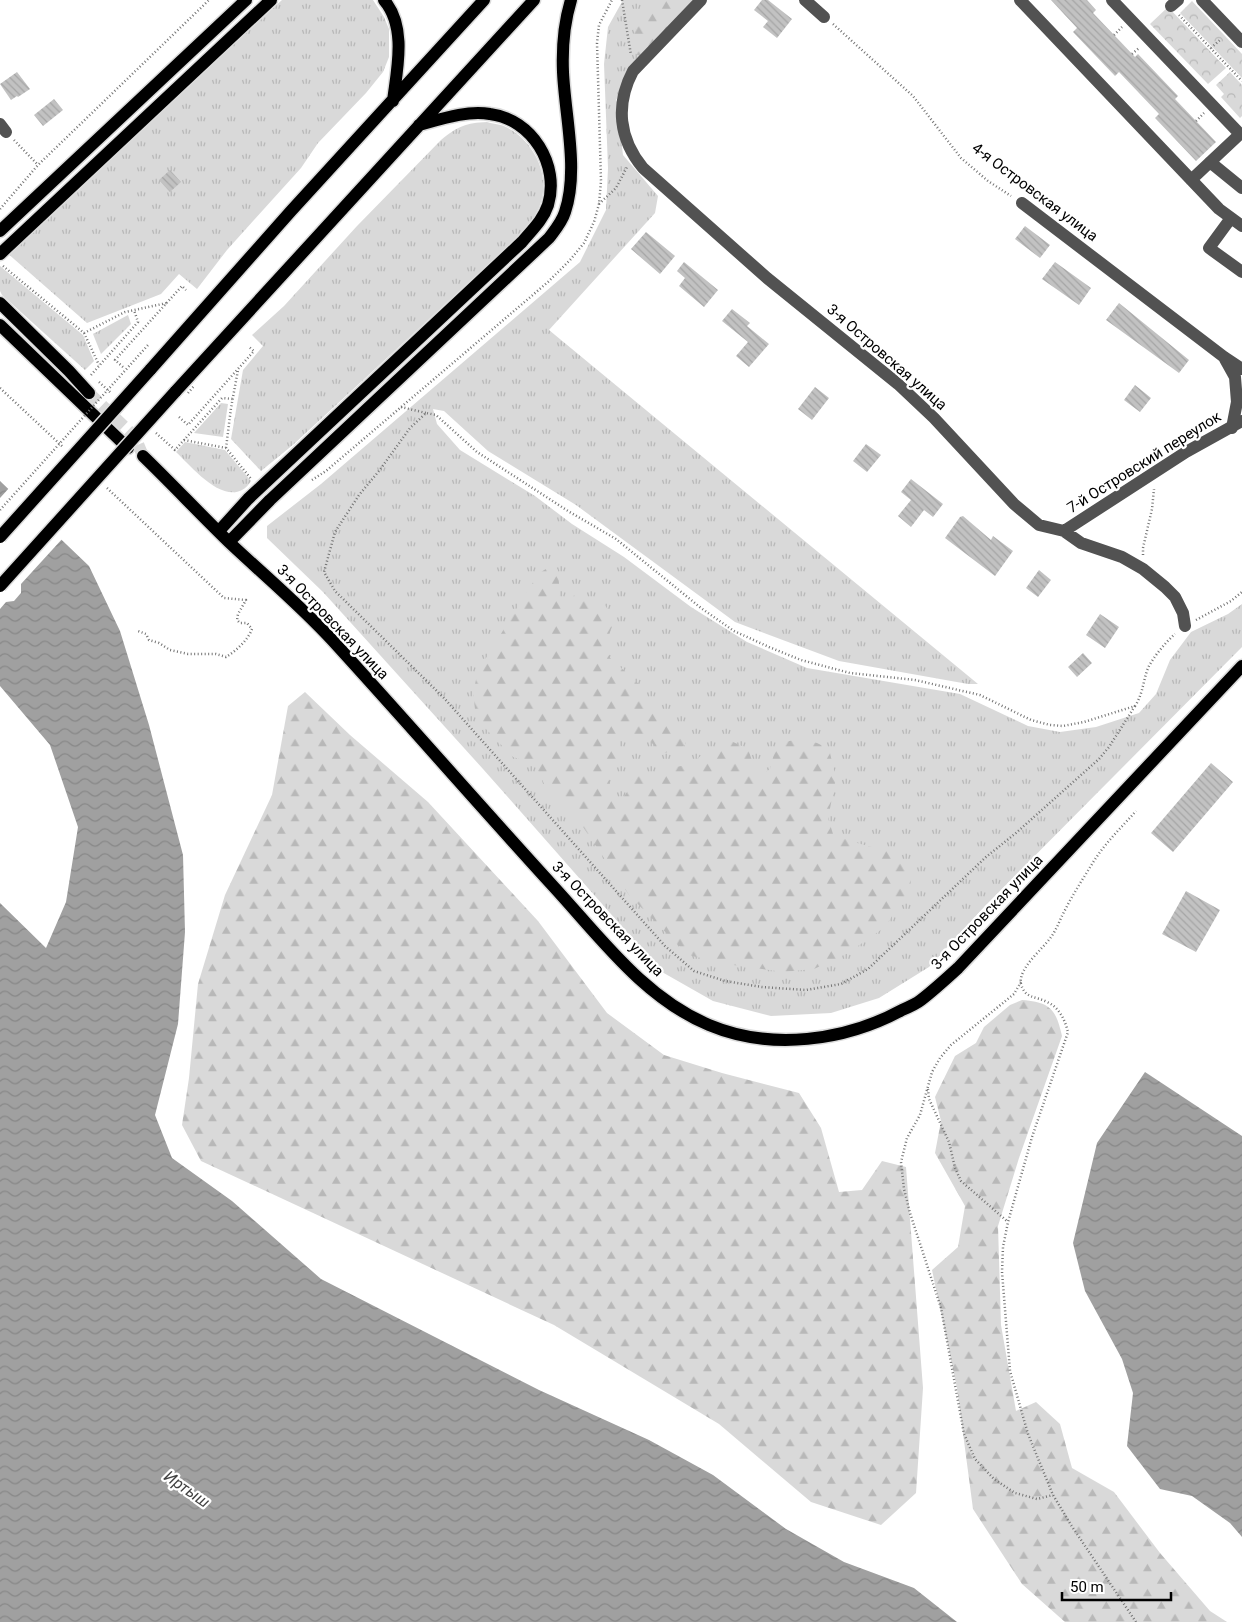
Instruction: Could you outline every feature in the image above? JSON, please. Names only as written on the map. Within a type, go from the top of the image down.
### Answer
[{"type":"main road","points":[[0,230],[246,0]]},
{"type":"main road","points":[[0,254],[271,0]]},
{"type":"main road","points":[[384,0],[394,18],[398,39],[393,101]]},
{"type":"main road","points":[[0,537],[290,211],[484,0]]},
{"type":"main road","points":[[0,586],[534,0]]},
{"type":"main road","points":[[229,542],[270,500],[549,238],[558,227],[565,214],[571,176],[563,71],[564,37],[571,0]]},
{"type":"main road","points":[[218,531],[248,499],[515,248],[540,221],[548,205],[551,188],[549,168],[542,148],[527,131],[510,120],[490,114],[458,115],[419,125]]},
{"type":"main road","points":[[0,303],[89,393]]},
{"type":"main road","points":[[0,325],[128,448]]},
{"type":"main road","name":"3-я Островская улица","points":[[143,456],[229,542],[330,638],[504,832],[636,975],[673,1006],[710,1026],[746,1036],[786,1040],[820,1038],[849,1032],[884,1020],[920,1001],[958,968],[1242,666]]},
{"type":"street","points":[[633,71],[702,0]]},
{"type":"street","points":[[805,0],[824,16]]},
{"type":"street","points":[[1020,0],[1218,209],[1242,226]]},
{"type":"street","points":[[1112,0],[1240,134],[1191,180]]},
{"type":"street","points":[[1202,0],[1242,42]]},
{"type":"street","name":"3-я Островская улица","points":[[633,71],[627,82],[624,95],[622,108],[623,129],[632,154],[643,168],[767,278],[898,384],[934,418],[1014,504],[1039,525],[1064,531],[1081,543],[1122,557],[1143,569],[1175,597],[1183,614],[1185,626]]},
{"type":"street","points":[[1210,162],[1242,188]]},
{"type":"street","name":"4-я Островская улица","points":[[1022,203],[1242,369]]},
{"type":"street","points":[[1231,218],[1209,248],[1242,272]]},
{"type":"street","points":[[1224,357],[1235,377],[1238,402],[1237,424]]},
{"type":"street","name":"7-й Островский переулок","points":[[1064,531],[1186,452],[1237,424]]},
{"type":"path","points":[[0,208],[38,166],[209,0]]},
{"type":"path","points":[[622,0],[633,71]]},
{"type":"path","points":[[1175,3],[1241,78]]},
{"type":"path","name":"4-я Островская улица","points":[[824,16],[914,96],[960,158],[988,181],[1022,203]]},
{"type":"path","points":[[1114,35],[1124,26]]},
{"type":"path","points":[[1132,54],[1142,45]]},
{"type":"path","points":[[1196,121],[1206,111]]},
{"type":"path","points":[[3,128],[38,166]]},
{"type":"path","points":[[599,204],[616,188],[624,176],[632,154]]},
{"type":"path","points":[[0,264],[84,334],[99,365]]},
{"type":"path","points":[[123,367],[115,360],[182,286],[186,290]]},
{"type":"path","points":[[84,334],[125,312],[166,303]]},
{"type":"path","points":[[112,394],[91,375],[138,322],[134,310]]},
{"type":"path","points":[[0,510],[148,345]]},
{"type":"path","points":[[179,417],[188,425],[254,351],[248,346]]},
{"type":"path","points":[[226,448],[239,368]]},
{"type":"path","points":[[0,388],[64,448]]},
{"type":"path","points":[[154,431],[175,450],[222,398],[233,399]]},
{"type":"path","points":[[400,407],[436,415],[477,452],[568,511],[616,539],[701,608],[734,631],[800,660],[850,673],[915,680],[980,695],[1031,720],[1050,725],[1063,726],[1084,722],[1135,706]]},
{"type":"path","points":[[426,413],[410,428],[359,495],[335,532],[324,572],[335,591],[444,698],[666,946],[694,971],[725,981],[762,987],[806,990],[841,984],[868,969],[986,857],[1016,833],[1099,759],[1109,747],[1141,696],[1148,668],[1166,641],[1185,626],[1231,601],[1242,592]]},
{"type":"path","points":[[184,440],[226,448],[254,482]]},
{"type":"path","points":[[1143,569],[1143,548],[1152,509],[1155,472]]},
{"type":"path","points":[[100,482],[224,598],[246,600],[238,614],[237,620],[240,623],[247,623],[252,629],[243,643],[226,657],[216,654],[188,654],[170,650],[160,643],[149,640],[146,634],[138,631]]},
{"type":"path","points":[[1053,1495],[1037,1499],[1015,1493],[994,1478],[975,1459],[964,1434],[941,1308],[910,1213],[904,1189],[902,1162],[907,1138],[920,1115],[928,1085],[940,1058],[951,1045],[1014,994],[1029,962],[1051,937],[1092,863],[1136,811]]},
{"type":"path","points":[[1021,982],[1024,993],[1047,1002],[1058,1009],[1066,1022],[1068,1032],[1032,1137],[1008,1222],[1003,1247],[1002,1272],[1010,1371],[1028,1434],[1053,1495],[1136,1622]]},
{"type":"path","points":[[928,1085],[929,1099],[950,1142],[957,1174],[961,1181],[1008,1222]]},
{"type":"green space","points":[[282,0],[373,0],[389,29],[389,57],[383,72],[366,93],[318,143],[301,168],[227,250],[197,289],[179,274],[161,294],[87,323],[6,252]]},
{"type":"green space","points":[[623,0],[695,0],[651,49],[616,100],[623,155],[658,196],[655,213],[549,330],[978,684],[968,684],[839,661],[735,622],[576,505],[488,451],[444,411],[433,409],[437,424],[460,450],[535,496],[572,524],[624,557],[691,607],[747,642],[807,668],[960,694],[1028,726],[1060,732],[1096,727],[1139,713],[1156,694],[1170,660],[1191,632],[1228,614],[1242,604],[1242,647],[985,906],[929,967],[879,998],[831,1013],[771,1016],[713,1001],[662,972],[483,769],[323,592],[267,538],[267,526],[321,484],[580,262],[606,210],[608,168],[604,64],[608,27]]},
{"type":"green space","points":[[662,0],[698,0],[644,56],[637,55],[633,47],[633,39],[638,24]]},
{"type":"green space","points":[[1192,1],[1242,54],[1242,78],[1180,13]]},
{"type":"green space","points":[[1168,7],[1226,68],[1208,84],[1150,24]]},
{"type":"green space","points":[[1230,72],[1242,85],[1242,116],[1240,118],[1221,97],[1224,94],[1216,85]]},
{"type":"green space","points":[[487,122],[504,126],[516,133],[525,141],[538,160],[543,182],[543,194],[534,217],[521,234],[294,444],[261,471],[231,439],[243,370],[263,346],[252,335],[284,306],[357,226],[441,140],[462,126]]},
{"type":"green space","points":[[0,266],[83,335],[94,361],[85,370],[2,295],[0,291]]},
{"type":"green space","points":[[128,315],[131,324],[101,354],[93,334]]},
{"type":"green space","points":[[221,403],[228,404],[223,437],[194,433]]},
{"type":"green space","points":[[185,442],[225,450],[251,481],[243,489],[233,492],[215,487],[197,473],[176,452]]},
{"type":"green space","points":[[552,565],[558,570],[561,611],[569,611],[574,595],[582,594],[604,604],[609,611],[612,627],[605,642],[609,657],[641,686],[650,711],[673,723],[686,736],[685,745],[678,750],[664,753],[657,749],[646,736],[619,739],[622,757],[617,763],[610,766],[607,774],[614,798],[623,798],[633,778],[641,774],[649,786],[655,779],[657,772],[665,768],[691,765],[709,750],[731,741],[748,749],[756,772],[763,774],[770,769],[776,746],[784,742],[800,739],[817,743],[825,747],[830,753],[836,779],[828,818],[833,834],[850,841],[897,854],[910,866],[911,882],[908,891],[885,927],[848,953],[814,969],[783,972],[733,965],[692,956],[685,952],[629,895],[577,818],[545,786],[535,764],[513,757],[485,728],[475,709],[473,693],[478,671],[538,574]]},
{"type":"green space","points":[[305,692],[350,735],[428,802],[538,921],[607,1013],[664,1055],[722,1073],[799,1093],[821,1128],[839,1192],[862,1190],[882,1161],[906,1167],[923,1388],[916,1493],[881,1525],[811,1502],[719,1424],[554,1325],[201,1161],[182,1125],[189,1078],[198,984],[225,895],[272,795],[288,706]]},
{"type":"green space","points":[[1022,1000],[1040,1003],[1051,1009],[1062,1036],[1019,1158],[998,1226],[1001,1325],[1016,1411],[1036,1402],[1060,1424],[1072,1468],[1114,1492],[1160,1553],[1210,1611],[1227,1622],[1065,1622],[1022,1584],[973,1509],[957,1388],[932,1270],[958,1247],[965,1206],[935,1153],[941,1121],[935,1097],[955,1056],[976,1043],[984,1027],[1010,1005]]},
{"type":"water","name":"Иртыш","points":[[0,481],[89,566],[120,631],[149,725],[183,855],[185,932],[178,1024],[155,1115],[172,1158],[232,1201],[321,1279],[539,1390],[649,1440],[713,1475],[786,1529],[844,1562],[914,1588],[957,1622],[0,1622],[0,903],[46,948],[66,902],[78,827],[50,745],[0,686]]},
{"type":"water","points":[[1145,1072],[1242,1136],[1242,1537],[1230,1523],[1192,1496],[1160,1489],[1127,1446],[1133,1393],[1122,1359],[1085,1291],[1073,1243],[1097,1143]]},
{"type":"pier","points":[[10,487],[63,538],[21,584],[21,593],[14,601],[6,602],[0,609],[0,498]]},
{"type":"building","points":[[762,0],[768,0],[792,19],[777,38],[763,27],[768,21],[754,10]]},
{"type":"building","points":[[1051,0],[1087,0],[1096,10],[1093,13],[1135,57],[1138,54],[1178,96],[1175,99],[1216,142],[1196,161],[1155,118],[1159,114],[1119,72],[1115,76],[1073,32],[1077,28]]},
{"type":"building","points":[[17,72],[30,89],[11,100],[0,84]]},
{"type":"building","points":[[54,99],[63,110],[43,126],[34,115]]},
{"type":"building","points":[[170,170],[181,182],[170,192],[159,180]]},
{"type":"building","points":[[1025,226],[1050,245],[1040,258],[1015,239]]},
{"type":"building","points":[[646,232],[675,256],[660,274],[631,249]]},
{"type":"building","points":[[684,262],[718,290],[704,307],[679,286],[685,278],[677,271]]},
{"type":"building","points":[[1055,262],[1091,288],[1079,305],[1042,279]]},
{"type":"building","points":[[1119,303],[1189,360],[1179,373],[1106,320]]},
{"type":"building","points":[[732,309],[750,323],[747,326],[769,344],[749,367],[736,356],[748,342],[722,321]]},
{"type":"building","points":[[1135,385],[1151,398],[1140,412],[1124,400]]},
{"type":"building","points":[[815,387],[829,398],[812,420],[798,409]]},
{"type":"building","points":[[866,444],[881,455],[867,472],[853,461]]},
{"type":"building","points":[[911,479],[943,504],[933,517],[924,510],[911,527],[898,516],[911,500],[901,492]]},
{"type":"building","points":[[963,516],[991,540],[993,536],[1013,551],[995,576],[945,538],[960,517]]},
{"type":"building","points":[[1039,570],[1051,580],[1038,597],[1026,588]]},
{"type":"building","points":[[1100,614],[1119,627],[1105,648],[1086,635]]},
{"type":"building","points":[[1083,653],[1092,663],[1077,677],[1068,667]]},
{"type":"building","points":[[1211,763],[1233,782],[1173,852],[1151,833]]},
{"type":"building","points":[[1186,891],[1220,910],[1196,952],[1162,934]]},
{"type":"tunnel","points":[[89,393],[135,437],[143,456]]}]
